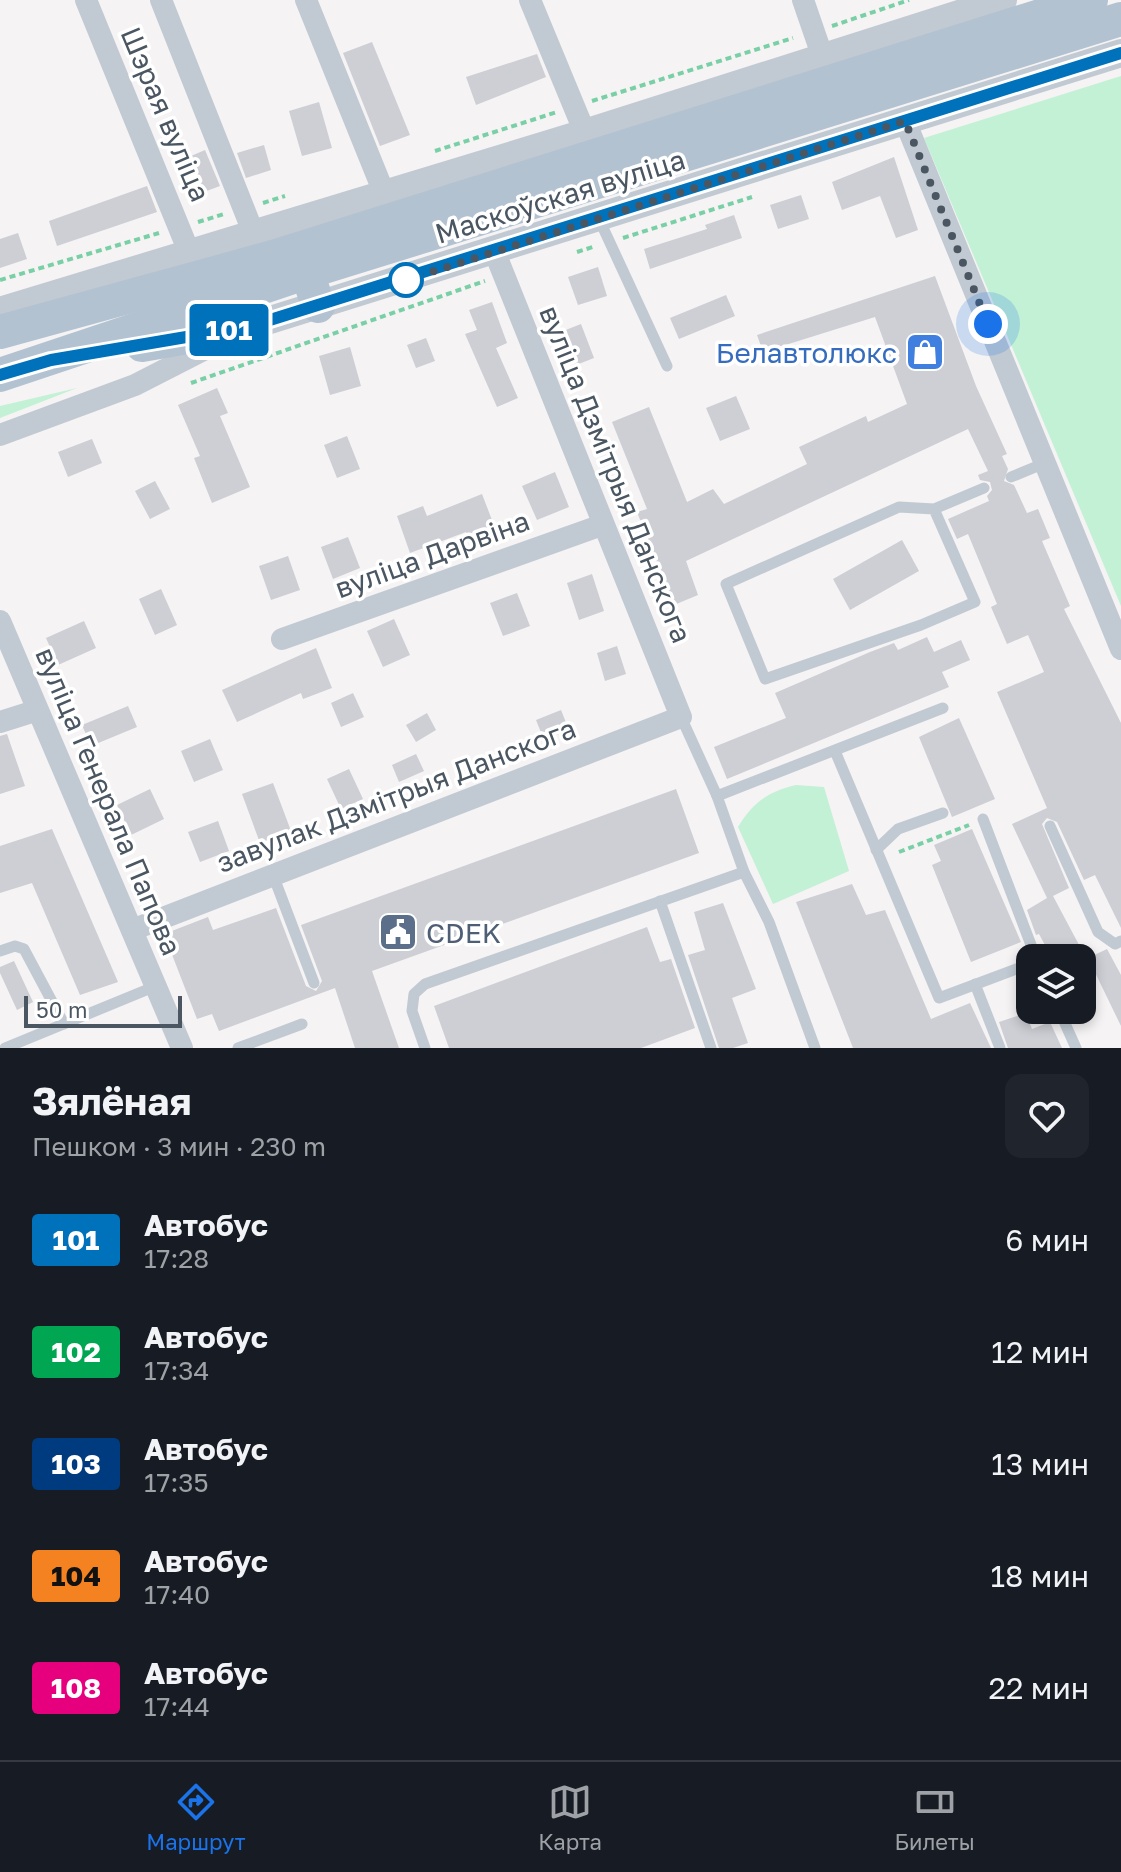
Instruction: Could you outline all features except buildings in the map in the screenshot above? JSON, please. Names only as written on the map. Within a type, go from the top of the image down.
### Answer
[{"type":"main road","name":"Маскоўская вуліца","points":[[0,332],[1091,0]]},
{"type":"main road","name":"Маскоўская вуліца","points":[[0,375],[51,360],[275,247],[1121,19]]},
{"type":"main road","points":[[275,247],[318,306]]},
{"type":"main road","points":[[51,360],[251,326]]},
{"type":"street","name":"Шэрая вуліца","points":[[86,0],[184,240]]},
{"type":"street","points":[[161,0],[275,247]]},
{"type":"street","points":[[306,0],[384,193]]},
{"type":"street","points":[[530,0],[579,120]]},
{"type":"street","points":[[803,0],[819,45]]},
{"type":"street","name":"Маскоўская вуліца","points":[[0,311],[184,240],[275,247],[384,193],[579,120],[819,45],[1003,0]]},
{"type":"street","name":"Маскоўская вуліца","points":[[0,435],[135,385],[251,326],[318,306],[499,263],[604,230],[905,121],[1121,53]]},
{"type":"street","points":[[905,121],[1121,649]]},
{"type":"street","name":"вуліца Дзмітрыя Данскога","points":[[499,263],[681,717]]},
{"type":"street","name":"вуліца Дарвіна","points":[[282,639],[602,525]]},
{"type":"street","name":"вуліца Генерала Папова","points":[[0,621],[35,711],[182,1048]]},
{"type":"street","points":[[0,722],[35,711]]},
{"type":"street","name":"завулак Дзмітрыя Данскога","points":[[132,930],[681,717]]},
{"type":"lane","points":[[604,230],[667,366]]},
{"type":"lane","points":[[1011,477],[1045,463]]},
{"type":"lane","points":[[934,509],[975,602],[921,625],[765,679],[726,584],[899,507],[934,509],[984,488]]},
{"type":"lane","points":[[717,796],[943,708]]},
{"type":"lane","points":[[681,717],[717,796],[744,872],[769,922],[815,1048]]},
{"type":"lane","points":[[835,751],[939,998],[1016,969]]},
{"type":"lane","points":[[878,855],[898,829],[943,813]]},
{"type":"lane","points":[[983,819],[1031,944]]},
{"type":"lane","points":[[1050,826],[1098,932],[1115,944],[1121,941]]},
{"type":"lane","points":[[425,1048],[412,1011],[414,994],[425,984],[744,872]]},
{"type":"lane","points":[[273,875],[314,983]]},
{"type":"lane","points":[[660,901],[711,1048]]},
{"type":"lane","points":[[0,951],[15,946],[24,949],[64,1024]]},
{"type":"lane","points":[[975,984],[1000,1048]]},
{"type":"lane","points":[[5,1048],[156,986]]},
{"type":"lane","points":[[238,1048],[302,1024]]},
{"type":"lane","points":[[1065,1024],[1076,1048]]},
{"type":"path","points":[[433,152],[579,120],[819,45],[909,0]]},
{"type":"path","points":[[564,256],[604,230],[763,192]]},
{"type":"path","points":[[0,280],[184,240],[275,247],[294,194]]},
{"type":"path","points":[[184,385],[499,263]]},
{"type":"path","points":[[878,855],[983,819]]},
{"type":"green space","points":[[1121,76],[1121,606],[924,138]]},
{"type":"green space","points":[[77,388],[0,418],[0,406]]},
{"type":"green space","points":[[796,785],[824,787],[849,871],[773,904],[738,827],[762,799]]},
{"type":"bus line","name":"101","points":[[0,375],[51,360],[251,326],[495,253],[1121,53]]},
{"type":"place","name":"Белавтолюкс","points":[[925,352]]},
{"type":"place","name":"CDEK","points":[[398,932]]},
{"type":"route","points":[[406,280],[905,121],[988,324]]}]
